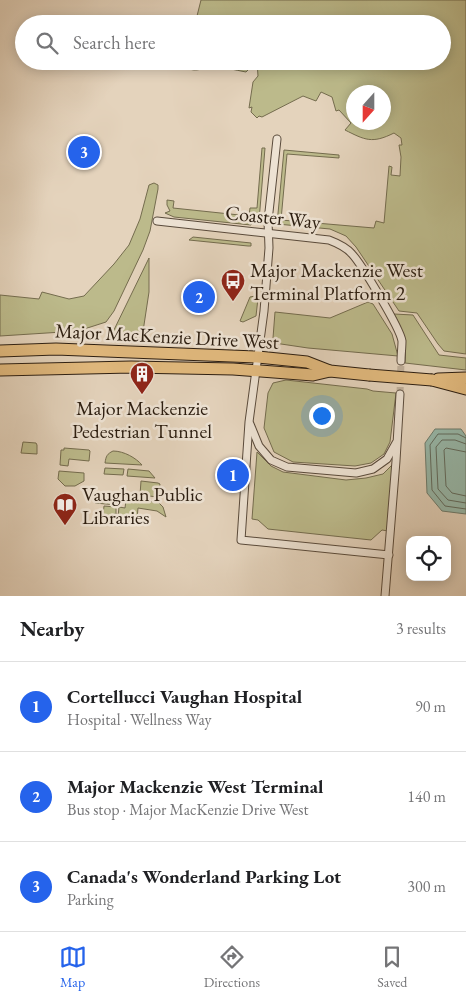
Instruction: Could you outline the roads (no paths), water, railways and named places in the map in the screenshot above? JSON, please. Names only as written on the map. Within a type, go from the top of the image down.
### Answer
[{"type":"main road","name":"Major MacKenzie Drive West","points":[[0,352],[56,349],[258,357],[307,362],[330,371],[369,375],[432,380],[466,378]]},
{"type":"main road","name":"Major MacKenzie Drive West","points":[[0,370],[131,367],[313,375],[330,371]]},
{"type":"main road","name":"Major MacKenzie Drive West","points":[[432,380],[466,389]]},
{"type":"street","points":[[277,139],[268,221],[269,234],[264,312],[258,357],[254,371],[249,422],[241,540],[389,554]]},
{"type":"street","name":"Coaster Way","points":[[156,222],[329,240],[341,244],[352,254],[372,284],[398,330],[402,342],[401,361]]},
{"type":"street","points":[[385,596],[400,394]]},
{"type":"street","points":[[249,422],[265,453],[271,460],[287,467],[356,473],[373,469],[387,459],[396,443]]},
{"type":"water","points":[[435,429],[461,429],[466,436],[466,514],[442,511],[427,493],[425,443]]},
{"type":"tunnel","points":[[400,394],[401,361]]},
{"type":"place","name":"Canada's Wonderland Parking Lot","points":[[84,152]]},
{"type":"place","name":"Major Mackenzie West Terminal","points":[[199,297]]},
{"type":"place","name":"Major Mackenzie West Terminal Platform 2","points":[[233,302]]},
{"type":"place","name":"Major Mackenzie Pedestrian Tunnel","points":[[142,395]]},
{"type":"place","name":"Cortellucci Vaughan Hospital","points":[[233,475]]},
{"type":"place","name":"Vaughan Public Libraries","points":[[65,526]]}]
